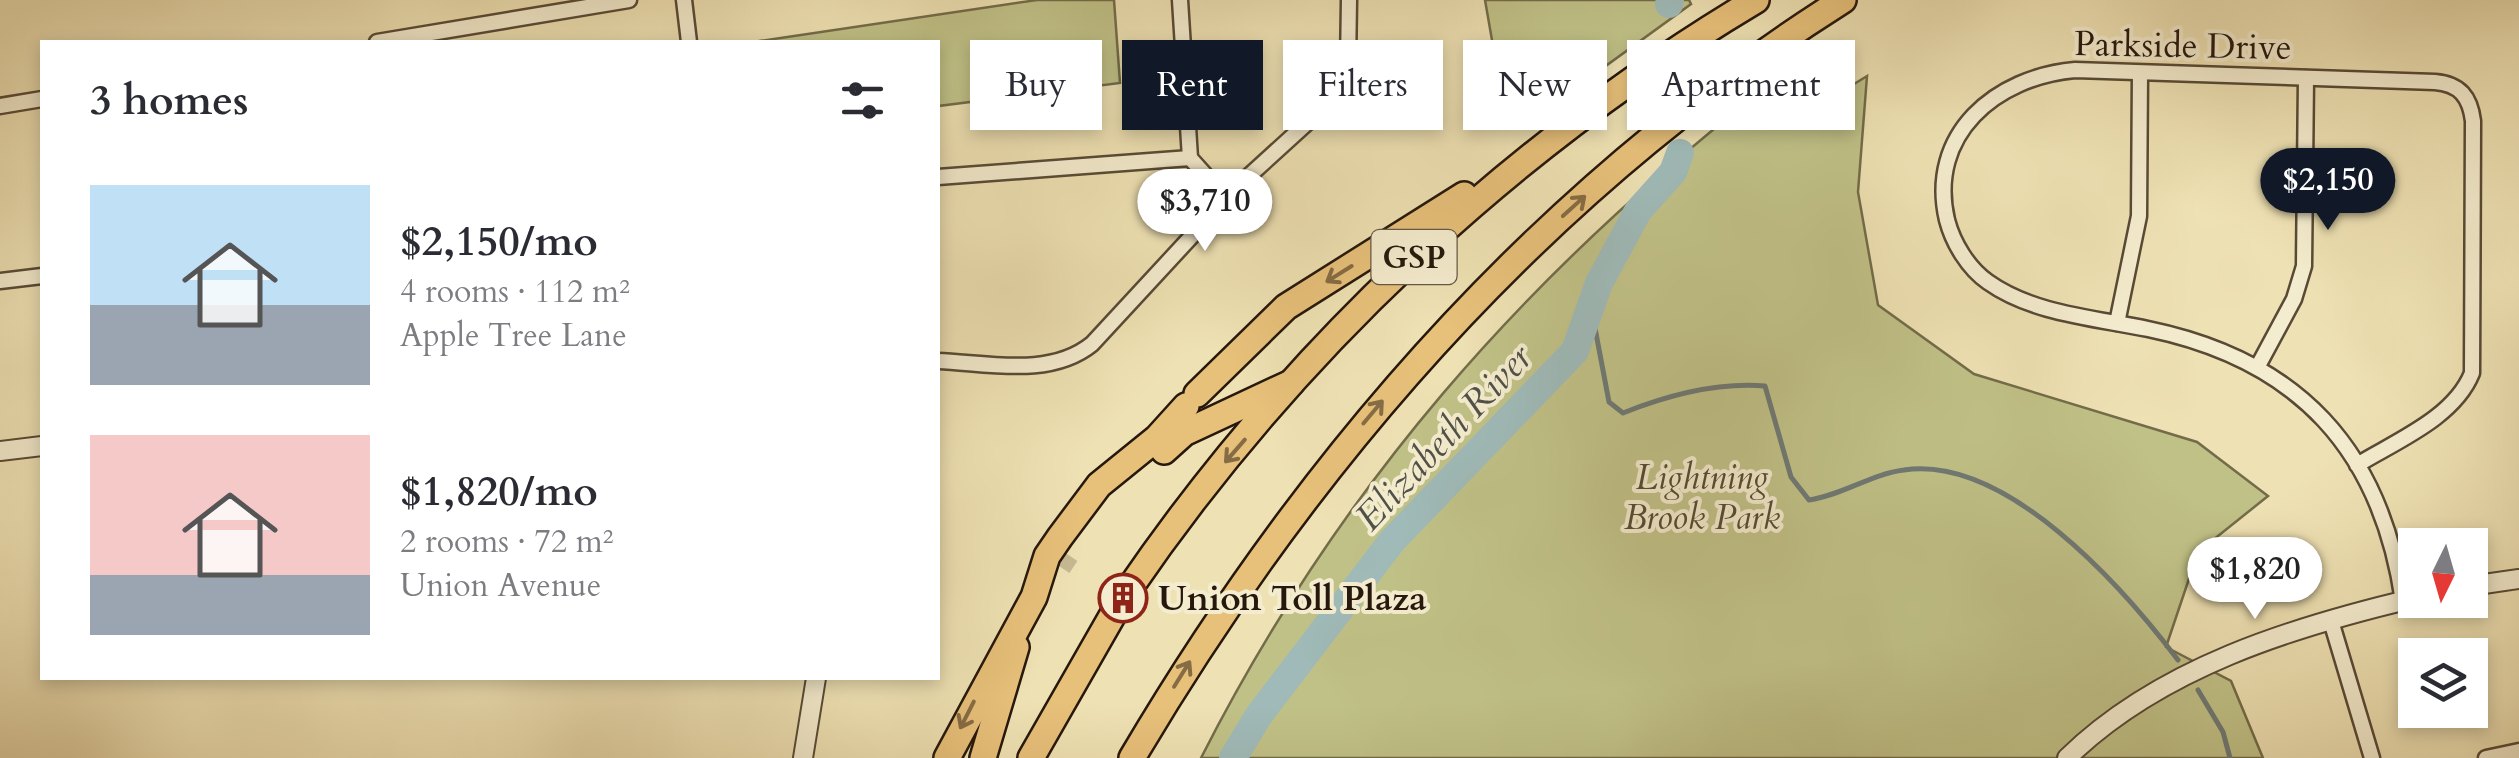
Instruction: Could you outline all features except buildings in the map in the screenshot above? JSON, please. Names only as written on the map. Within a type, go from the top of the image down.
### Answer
[{"type":"highway","name":"GSP","points":[[1031,758],[1123,598],[1201,491],[1430,242],[1540,147],[1756,0]]},
{"type":"highway","name":"GSP","points":[[1132,758],[1228,604],[1356,432],[1462,312],[1628,159],[1738,70],[1844,0]]},
{"type":"highway","points":[[983,758],[1047,556],[1108,476],[1157,438],[1286,307],[1540,147]]},
{"type":"highway","points":[[947,758],[1030,605],[1111,497],[1184,432],[1300,379]]},
{"type":"street","points":[[389,40],[629,0]]},
{"type":"street","points":[[684,0],[690,40]]},
{"type":"street","points":[[1180,0],[1190,158],[1226,198]]},
{"type":"street","points":[[940,361],[1044,365],[1075,356],[1100,337],[1226,198],[1330,103],[1348,65],[1349,0]]},
{"type":"street","name":"Parkside Drive","points":[[2357,465],[2444,411],[2460,396],[2472,373],[2472,108],[2467,96],[2446,83],[2052,72],[2012,87],[1965,122],[1949,150],[1943,182],[1949,227],[1974,270],[1987,282],[2032,304],[2186,338],[2258,366],[2314,410],[2357,465],[2398,563]]},
{"type":"street","points":[[2117,323],[2140,216],[2140,72]]},
{"type":"street","points":[[2258,366],[2294,299],[2304,266],[2306,78]]},
{"type":"street","points":[[0,106],[40,99]]},
{"type":"street","points":[[940,177],[1190,158]]},
{"type":"street","points":[[0,281],[40,276]]},
{"type":"street","points":[[0,451],[40,446]]},
{"type":"street","points":[[2488,583],[2519,579]]},
{"type":"street","points":[[2068,758],[2118,714],[2196,670],[2398,602]]},
{"type":"street","points":[[2331,622],[2372,758]]},
{"type":"street","points":[[803,758],[816,680]]},
{"type":"street","points":[[2486,758],[2519,751]]},
{"type":"green space","points":[[1037,0],[1114,0],[1120,83],[1102,85],[1102,40],[970,40],[970,102],[940,106],[940,40],[767,40]]},
{"type":"green space","points":[[1485,0],[1689,0],[1691,4],[1641,40],[1627,40],[1627,50],[1607,65],[1607,40],[1492,40]]},
{"type":"green space","name":"Lightning Brook Park","points":[[1867,76],[1858,192],[1878,305],[1974,374],[2197,442],[2268,496],[2198,552],[2166,647],[2231,681],[2263,758],[1201,758],[1313,566],[1375,478],[1515,314],[1592,237],[1713,130],[1855,130],[1855,83]]},
{"type":"waterway","name":"Elizabeth River","points":[[1669,4],[1670,0]]},
{"type":"waterway","name":"Elizabeth River","points":[[1233,758],[1259,715],[1392,541],[1575,351],[1599,283],[1638,211],[1673,172],[1680,153]]},
{"type":"waterway","points":[[1591,307],[1609,402],[1623,413],[1692,391],[1765,386],[1791,477],[1809,500],[1904,470],[1943,471],[1982,483],[2021,504],[2094,563],[2178,660]]},
{"type":"waterway","points":[[2198,690],[2223,732],[2230,758]]},
{"type":"tunnel","points":[[1059,566],[1067,554]]},
{"type":"place","name":"Union Toll Plaza","points":[[1123,598]]}]
